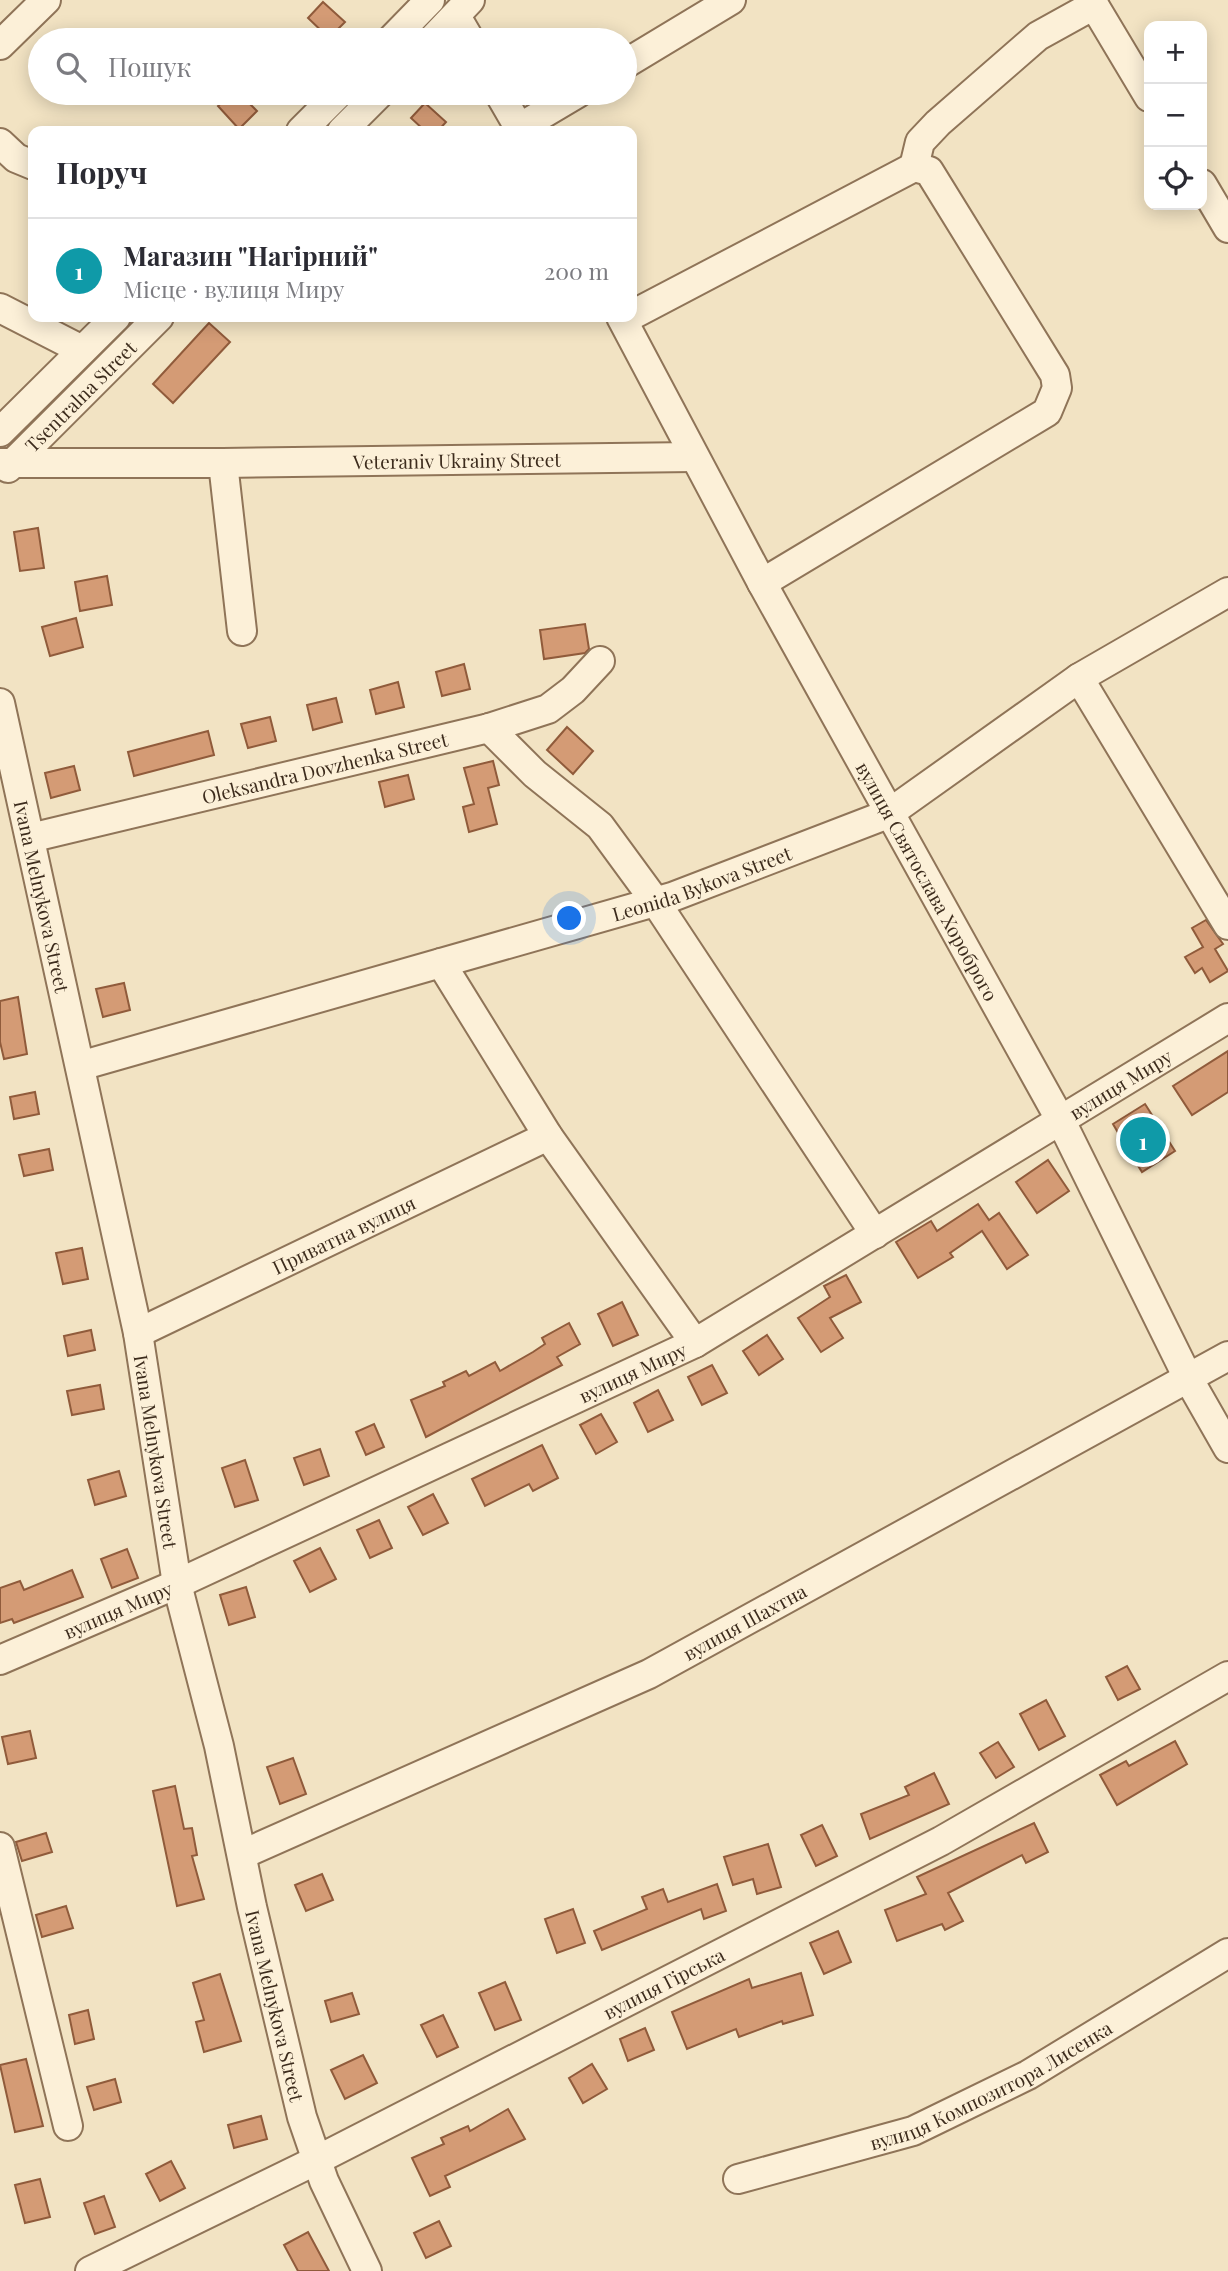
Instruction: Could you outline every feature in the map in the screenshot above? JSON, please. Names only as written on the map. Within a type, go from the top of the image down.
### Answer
[{"type":"street","points":[[0,46],[46,0]]},
{"type":"street","points":[[403,28],[430,0]]},
{"type":"street","points":[[637,57],[731,0]]},
{"type":"street","points":[[914,167],[920,142],[938,123],[1038,36],[1092,2],[1144,89]]},
{"type":"street","points":[[306,126],[327,105]]},
{"type":"street","points":[[347,126],[368,105]]},
{"type":"street","points":[[506,105],[518,126]]},
{"type":"street","points":[[526,126],[559,105]]},
{"type":"street","points":[[0,143],[16,158],[28,163]]},
{"type":"street","points":[[637,311],[914,167],[929,171],[1055,375],[1057,388],[1047,412],[762,583]]},
{"type":"street","points":[[1207,192],[1228,228]]},
{"type":"street","points":[[0,308],[82,350]]},
{"type":"street","points":[[0,432],[111,322]]},
{"type":"street","name":"Tsentralna Street","points":[[5,466],[154,322]]},
{"type":"street","name":"вулиця Святослава Хороброго","points":[[628,322],[694,457],[762,583],[1061,1121],[1188,1378],[1228,1448]]},
{"type":"street","name":"Veteraniv Ukrainy Street","points":[[5,466],[694,457]]},
{"type":"street","points":[[223,463],[242,631]]},
{"type":"street","name":"Leonida Bykova Street","points":[[80,1066],[655,901],[888,814],[1079,678],[1228,592]]},
{"type":"street","name":"Oleksandra Dovzhenka Street","points":[[30,838],[489,728],[548,709],[573,690],[600,661]]},
{"type":"street","points":[[1079,678],[1228,925]]},
{"type":"street","name":"Ivana Melnykova Street","points":[[0,703],[138,1333],[177,1584],[243,1854],[252,1908],[279,2024],[302,2117],[317,2160],[346,2231],[367,2271]]},
{"type":"street","points":[[489,728],[535,774],[600,826],[655,901],[875,1234]]},
{"type":"street","points":[[441,963],[548,1136],[695,1343]]},
{"type":"street","name":"вулиця Миру","points":[[0,1660],[177,1584],[695,1343],[1228,1018]]},
{"type":"street","name":"Приватна вулиця","points":[[138,1333],[548,1136]]},
{"type":"street","name":"вулиця Шахтна","points":[[243,1854],[649,1674],[1228,1356]]},
{"type":"street","name":"вулиця Гірська","points":[[90,2271],[317,2160],[941,1841],[1228,1676]]},
{"type":"street","points":[[0,1847],[68,2126]]},
{"type":"street","name":"вулиця Композитора Лисенка","points":[[738,2179],[914,2132],[1028,2075],[1228,1953]]},
{"type":"building","points":[[323,2],[345,22],[339,28],[318,28],[308,18]]},
{"type":"building","points":[[251,105],[257,111],[242,126],[236,126],[218,106]]},
{"type":"building","points":[[423,105],[427,105],[446,122],[442,126],[420,126],[411,118]]},
{"type":"building","points":[[209,323],[230,342],[173,403],[153,384]]},
{"type":"building","points":[[38,528],[44,568],[20,571],[14,532]]},
{"type":"building","points":[[107,576],[112,605],[80,611],[75,582]]},
{"type":"building","points":[[76,618],[83,647],[50,656],[42,627]]},
{"type":"building","points":[[585,624],[589,649],[585,653],[544,659],[540,630]]},
{"type":"building","points":[[464,664],[470,689],[442,696],[436,672]]},
{"type":"building","points":[[398,682],[404,707],[376,714],[370,690]]},
{"type":"building","points":[[336,698],[342,722],[313,730],[307,705]]},
{"type":"building","points":[[270,717],[276,741],[248,748],[241,724]]},
{"type":"building","points":[[567,727],[593,751],[573,774],[547,750]]},
{"type":"building","points":[[208,731],[214,755],[134,776],[128,752]]},
{"type":"building","points":[[493,761],[499,785],[488,788],[497,824],[469,832],[463,807],[474,804],[464,768]]},
{"type":"building","points":[[74,766],[80,790],[51,798],[45,773]]},
{"type":"building","points":[[408,775],[414,799],[385,807],[379,782]]},
{"type":"building","points":[[1206,920],[1223,944],[1215,949],[1228,971],[1210,982],[1202,968],[1195,973],[1185,957],[1203,947],[1192,928]]},
{"type":"building","points":[[124,983],[130,1010],[103,1017],[96,989]]},
{"type":"building","points":[[18,997],[27,1054],[4,1059],[0,1042],[0,1001]]},
{"type":"building","points":[[1228,1051],[1228,1092],[1192,1115],[1173,1086]]},
{"type":"building","points":[[35,1092],[39,1114],[14,1119],[10,1097]]},
{"type":"building","points":[[1145,1104],[1175,1151],[1142,1172],[1135,1161],[1119,1150],[1120,1136],[1113,1124]]},
{"type":"building","points":[[49,1149],[53,1170],[24,1176],[19,1155]]},
{"type":"building","points":[[1048,1160],[1069,1191],[1037,1213],[1016,1182]]},
{"type":"building","points":[[978,1204],[989,1220],[999,1213],[1028,1255],[1007,1269],[982,1231],[950,1253],[953,1257],[918,1278],[896,1242],[931,1221],[937,1231]]},
{"type":"building","points":[[82,1248],[88,1279],[63,1284],[56,1253]]},
{"type":"building","points":[[846,1275],[861,1302],[830,1318],[843,1338],[821,1352],[798,1318],[830,1297],[824,1286]]},
{"type":"building","points":[[622,1302],[638,1335],[613,1346],[598,1314]]},
{"type":"building","points":[[569,1323],[580,1344],[557,1357],[562,1365],[426,1437],[411,1400],[445,1386],[443,1382],[466,1371],[469,1376],[495,1362],[500,1371],[545,1344],[542,1338]]},
{"type":"building","points":[[91,1330],[95,1350],[68,1356],[64,1336]]},
{"type":"building","points":[[767,1335],[783,1359],[759,1375],[743,1351]]},
{"type":"building","points":[[712,1365],[727,1393],[702,1405],[688,1377]]},
{"type":"building","points":[[100,1385],[104,1409],[72,1415],[67,1391]]},
{"type":"building","points":[[658,1390],[673,1420],[648,1432],[634,1403]]},
{"type":"building","points":[[601,1414],[617,1442],[596,1454],[580,1425]]},
{"type":"building","points":[[374,1424],[384,1447],[366,1455],[356,1432]]},
{"type":"building","points":[[542,1445],[558,1478],[533,1491],[529,1484],[485,1506],[472,1479]]},
{"type":"building","points":[[320,1449],[329,1476],[304,1485],[294,1458]]},
{"type":"building","points":[[245,1460],[258,1500],[235,1507],[222,1468]]},
{"type":"building","points":[[119,1471],[126,1496],[95,1505],[88,1480]]},
{"type":"building","points":[[433,1494],[448,1523],[423,1535],[408,1507]]},
{"type":"building","points":[[379,1520],[392,1548],[370,1558],[357,1530]]},
{"type":"building","points":[[320,1548],[336,1579],[310,1592],[294,1561]]},
{"type":"building","points":[[127,1549],[138,1578],[112,1588],[101,1559]]},
{"type":"building","points":[[72,1570],[83,1597],[14,1623],[12,1619],[0,1623],[0,1588],[20,1581],[24,1590]]},
{"type":"building","points":[[246,1587],[255,1617],[229,1625],[220,1595]]},
{"type":"building","points":[[1127,1666],[1140,1689],[1118,1700],[1106,1677]]},
{"type":"building","points":[[1046,1700],[1065,1736],[1039,1750],[1020,1714]]},
{"type":"building","points":[[30,1731],[36,1758],[8,1764],[2,1737]]},
{"type":"building","points":[[1175,1741],[1187,1764],[1117,1805],[1100,1775],[1126,1761],[1129,1766]]},
{"type":"building","points":[[998,1742],[1014,1767],[996,1778],[980,1753]]},
{"type":"building","points":[[293,1758],[306,1794],[280,1804],[267,1767]]},
{"type":"building","points":[[934,1773],[949,1804],[870,1839],[861,1814],[909,1795],[905,1787]]},
{"type":"building","points":[[175,1786],[184,1829],[192,1828],[197,1855],[192,1856],[204,1899],[177,1906],[153,1791]]},
{"type":"building","points":[[1034,1823],[1048,1852],[1026,1863],[1022,1855],[948,1893],[963,1921],[945,1930],[942,1924],[897,1941],[885,1910],[926,1894],[917,1877]]},
{"type":"building","points":[[822,1825],[837,1856],[816,1866],[801,1835]]},
{"type":"building","points":[[46,1833],[52,1852],[22,1861],[16,1842]]},
{"type":"building","points":[[768,1844],[781,1887],[757,1894],[753,1879],[733,1885],[724,1857]]},
{"type":"building","points":[[322,1874],[333,1900],[306,1911],[295,1885]]},
{"type":"building","points":[[717,1884],[726,1911],[704,1919],[701,1909],[602,1950],[594,1931],[647,1909],[642,1897],[663,1889],[668,1902]]},
{"type":"building","points":[[66,1906],[73,1928],[42,1937],[36,1915]]},
{"type":"building","points":[[573,1909],[585,1943],[557,1953],[545,1919]]},
{"type":"building","points":[[838,1931],[851,1962],[824,1974],[810,1943]]},
{"type":"building","points":[[801,1973],[813,2015],[783,2024],[782,2021],[739,2037],[736,2029],[687,2049],[672,2012],[749,1979],[752,1988]]},
{"type":"building","points":[[220,1974],[241,2041],[204,2052],[196,2022],[204,2020],[193,1983]]},
{"type":"building","points":[[505,1982],[521,2020],[495,2030],[479,1993]]},
{"type":"building","points":[[352,1993],[359,2014],[331,2022],[325,2001]]},
{"type":"building","points":[[88,2010],[94,2039],[75,2044],[69,2015]]},
{"type":"building","points":[[443,2015],[458,2047],[437,2057],[421,2025]]},
{"type":"building","points":[[645,2028],[654,2050],[628,2061],[620,2039]]},
{"type":"building","points":[[363,2055],[377,2083],[345,2099],[331,2070]]},
{"type":"building","points":[[26,2059],[43,2126],[15,2132],[0,2065]]},
{"type":"building","points":[[592,2064],[607,2089],[583,2103],[569,2078]]},
{"type":"building","points":[[115,2079],[121,2102],[94,2110],[87,2087]]},
{"type":"building","points":[[508,2109],[525,2139],[445,2176],[450,2187],[430,2196],[412,2158],[444,2144],[441,2138],[468,2126],[470,2131]]},
{"type":"building","points":[[261,2116],[267,2139],[234,2148],[228,2125]]},
{"type":"building","points":[[171,2161],[185,2188],[160,2201],[146,2174]]},
{"type":"building","points":[[40,2179],[50,2217],[25,2223],[15,2185]]},
{"type":"building","points":[[104,2196],[115,2227],[95,2234],[84,2203]]},
{"type":"building","points":[[439,2221],[451,2246],[426,2258],[414,2233]]},
{"type":"building","points":[[308,2232],[329,2271],[298,2271],[284,2245]]},
{"type":"place","name":"Магазин \"Нагірний\"","points":[[1143,1140]]}]
